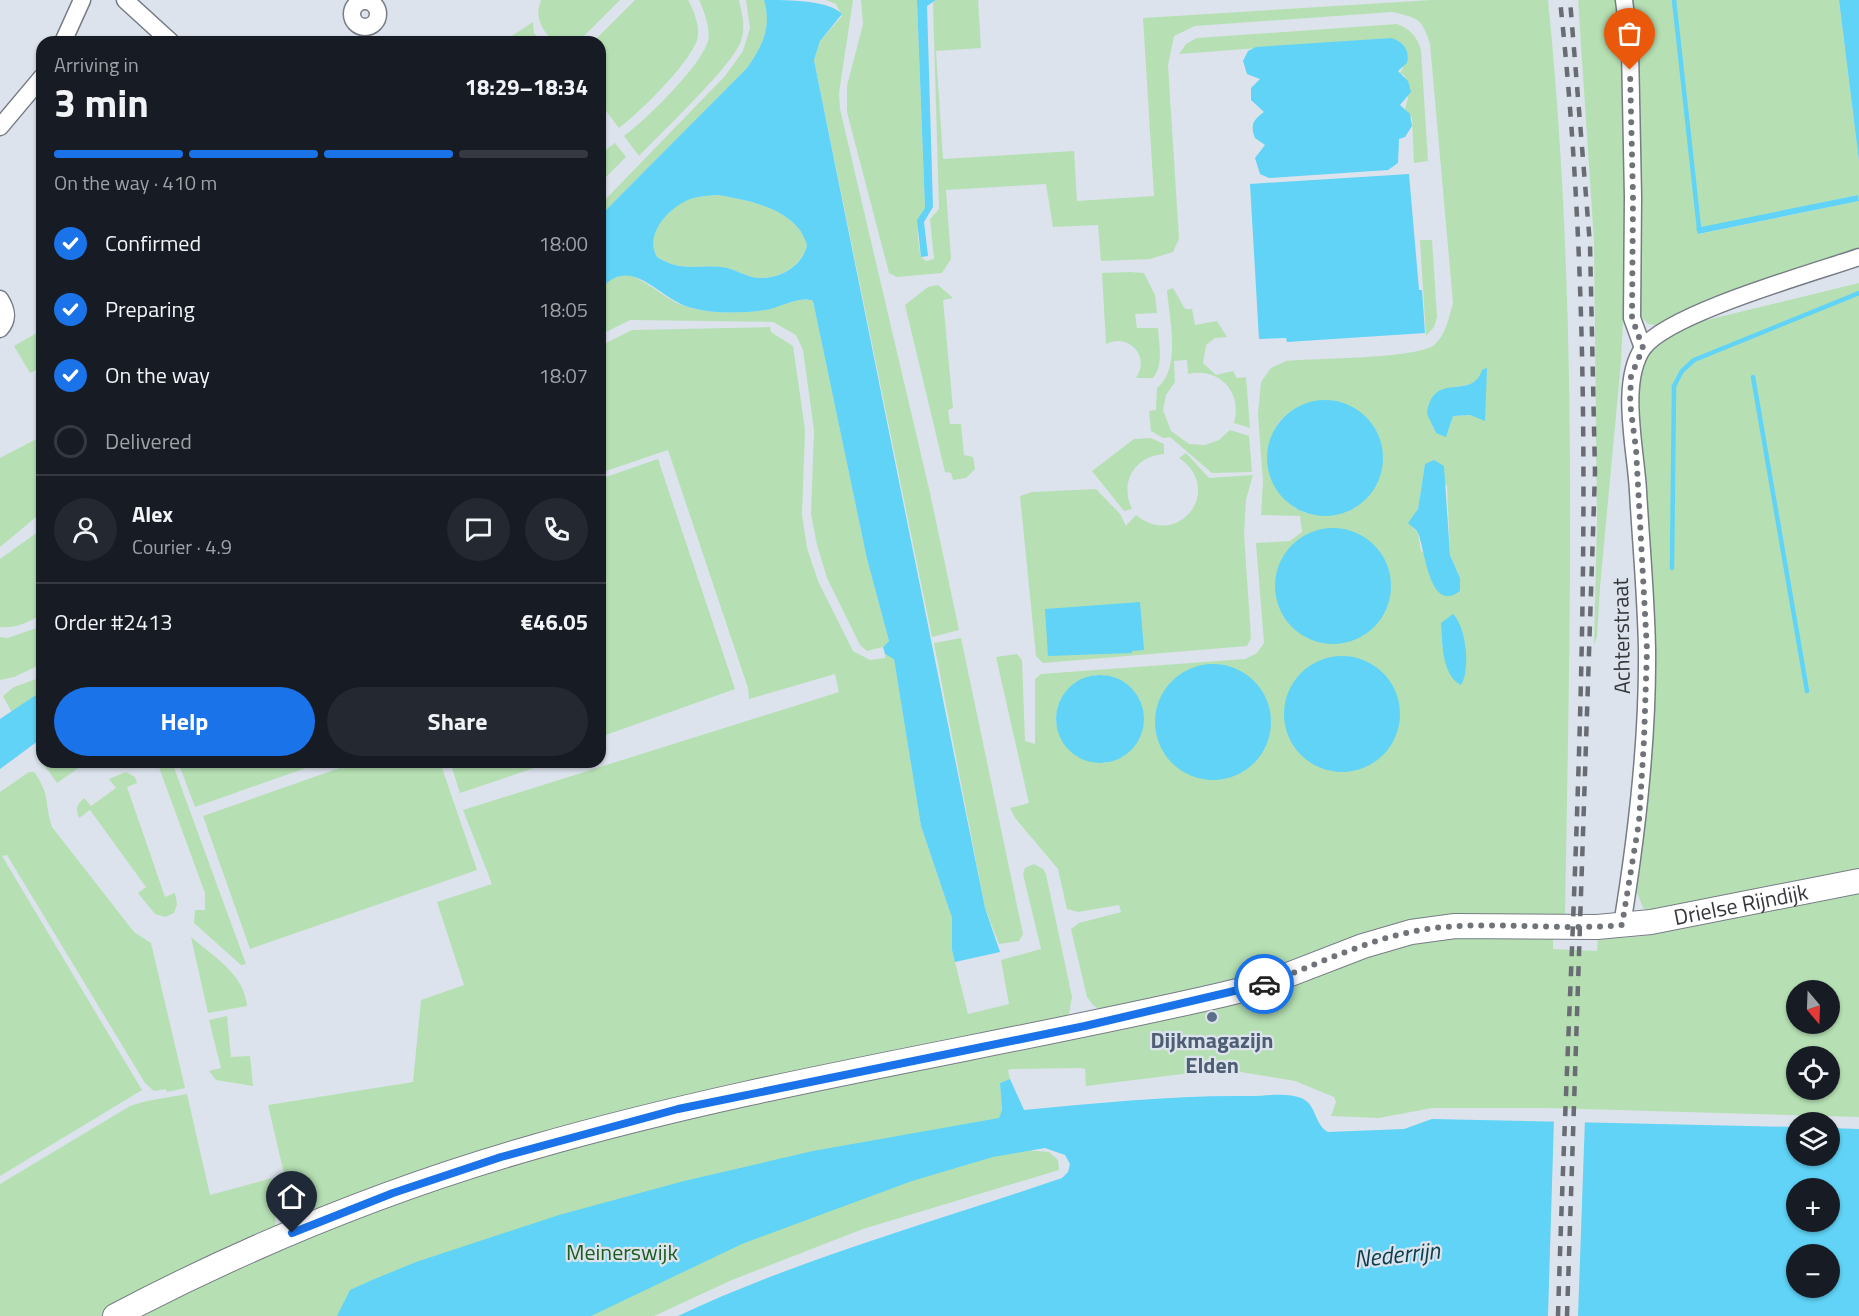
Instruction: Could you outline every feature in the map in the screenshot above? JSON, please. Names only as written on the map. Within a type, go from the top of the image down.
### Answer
[{"type":"street","points":[[66,36],[82,0]]},
{"type":"street","points":[[125,0],[164,36]]},
{"type":"street","points":[[1624,0],[1630,49],[1632,318],[1643,348]]},
{"type":"street","points":[[0,127],[36,84]]},
{"type":"street","name":"Achterstraat","points":[[1622,925],[1639,822],[1647,650],[1636,449],[1630,403],[1631,376],[1643,348],[1662,331],[1690,316],[1859,256]]},
{"type":"street","points":[[0,299],[7,314],[5,323],[0,329]]},
{"type":"street","name":"Drielse Rijndijk","points":[[115,1316],[164,1291],[292,1233],[393,1193],[545,1144],[689,1107],[1221,996],[1411,932],[1477,925],[1597,927],[1622,925],[1678,918],[1859,881]]},
{"type":"green space","points":[[541,0],[620,0],[584,36],[549,36],[540,22]]},
{"type":"green space","points":[[635,0],[688,0],[698,31],[697,40],[684,62],[650,100],[619,128],[606,111],[606,36],[599,36]]},
{"type":"green space","points":[[699,0],[739,0],[743,26],[741,41],[725,66],[711,82],[639,156],[624,136],[658,106],[684,78],[708,41],[708,26]]},
{"type":"green space","points":[[746,0],[764,0],[767,19],[764,36],[747,68],[606,210],[606,199],[725,76],[743,51],[750,28]]},
{"type":"green space","points":[[826,0],[853,0],[839,93],[840,109],[930,493],[959,630],[932,637],[814,60],[820,41],[842,16],[836,4]]},
{"type":"green space","points":[[861,0],[917,0],[925,208],[919,220],[918,232],[921,257],[926,261],[934,259],[930,219],[939,209],[933,3],[936,0],[978,0],[981,48],[936,51],[943,159],[1074,151],[1077,201],[1154,196],[1143,18],[1432,0],[1548,0],[1558,115],[1568,344],[1570,574],[1565,919],[1531,917],[1103,1012],[1087,997],[1071,929],[1079,923],[1121,912],[1119,905],[1078,912],[1067,909],[1058,869],[1015,818],[1010,808],[1029,803],[996,657],[1017,654],[1022,660],[1025,741],[1035,744],[1035,679],[1041,674],[1245,659],[1257,653],[1264,643],[1256,543],[1290,541],[1302,532],[1300,516],[1261,515],[1263,481],[1258,414],[1261,382],[1271,368],[1286,361],[1364,357],[1424,350],[1434,345],[1444,331],[1453,303],[1430,44],[1418,20],[1392,12],[1195,26],[1174,36],[1168,65],[1179,239],[1173,252],[1150,259],[1101,261],[1098,225],[1053,227],[1046,184],[946,190],[951,259],[942,273],[897,277],[889,273],[847,112],[847,86],[863,24]],"holes":[[[1479,379],[1470,415],[1453,416],[1446,436],[1436,433],[1432,426],[1456,387],[1471,384]],[[1328,400],[1356,506],[1325,515],[1300,510],[1281,495],[1271,472],[1269,448],[1277,425],[1297,408]],[[1425,464],[1447,486],[1450,555],[1460,578],[1421,551],[1418,533],[1409,523],[1418,509]],[[1322,529],[1388,605],[1378,623],[1334,644],[1305,637],[1279,607],[1276,577],[1282,558],[1303,537]],[[1441,623],[1465,660],[1466,670],[1449,672],[1442,645]],[[1189,669],[1164,754],[1156,733],[1171,682]],[[1095,675],[1114,678],[1128,686],[1138,699],[1142,714],[1141,729],[1135,744],[1123,755],[1105,763],[1056,724],[1061,699],[1078,682]]]},
{"type":"green space","points":[[1578,0],[1617,0],[1629,197],[1621,362],[1597,636],[1594,645],[1597,521],[1594,241]]},
{"type":"green space","points":[[1626,0],[1839,0],[1859,161],[1859,199],[1857,195],[1697,229],[1699,234],[1859,201],[1859,252],[1660,326],[1648,324],[1639,314]]},
{"type":"green space","points":[[533,22],[536,36],[511,36]]},
{"type":"green space","points":[[1397,24],[1412,34],[1421,50],[1428,161],[1414,163],[1412,118],[1405,109],[1408,98],[1405,76],[1400,73],[1403,68],[1391,38],[1179,54],[1186,44],[1197,38]]},
{"type":"green space","points":[[615,143],[626,157],[606,177],[606,150]]},
{"type":"green space","points":[[717,195],[770,208],[793,223],[802,233],[807,245],[793,267],[778,275],[761,278],[724,268],[674,265],[657,257],[653,241],[664,218],[676,206],[687,200]]},
{"type":"green space","points":[[1420,240],[1432,240],[1437,317],[1434,327],[1426,336]]},
{"type":"green space","points":[[1102,273],[1144,273],[1155,295],[1157,313],[1135,314],[1137,328],[1158,328],[1160,361],[1153,378],[1136,378],[1141,362],[1139,355],[1130,344],[1115,341],[1106,344]]},
{"type":"green space","points":[[626,274],[635,277],[682,305],[709,311],[755,311],[801,300],[813,301],[867,559],[889,641],[883,647],[867,651],[860,645],[827,578],[817,545],[811,514],[814,430],[803,350],[796,335],[773,322],[630,320],[606,332],[606,284],[612,278]]},
{"type":"green space","points":[[1859,283],[1859,872],[1650,911],[1643,908],[1637,892],[1646,818],[1637,372],[1643,359],[1663,338],[1690,324]]},
{"type":"green space","points":[[938,285],[953,298],[943,300],[953,408],[948,410],[950,424],[961,424],[964,455],[973,457],[975,469],[966,478],[953,480],[951,473],[945,472],[905,305],[928,287]]},
{"type":"green space","points":[[1173,288],[1185,309],[1192,309],[1195,325],[1217,321],[1227,337],[1215,338],[1206,345],[1203,363],[1216,375],[1233,371],[1237,378],[1246,377],[1250,428],[1234,423],[1235,401],[1226,384],[1210,374],[1188,374],[1187,360],[1174,361],[1175,382],[1166,395],[1163,410],[1171,431],[1189,444],[1205,445],[1219,440],[1230,430],[1249,436],[1252,472],[1212,473],[1170,437],[1163,438],[1151,431],[1149,411],[1156,410],[1157,388],[1165,379],[1172,356],[1167,290]]},
{"type":"green space","points":[[770,327],[771,332],[793,346],[805,430],[802,515],[807,548],[818,581],[853,651],[870,660],[885,658],[885,654],[894,658],[921,826],[952,918],[952,950],[968,1014],[1009,1004],[1001,960],[1041,949],[1023,874],[1025,868],[1034,864],[1043,869],[1046,874],[1072,997],[1069,1014],[1063,1019],[929,1049],[307,1217],[299,1216],[291,1204],[268,1105],[413,1082],[421,1000],[464,985],[437,902],[492,884],[463,810],[597,768],[606,768],[606,765],[839,692],[835,674],[749,699],[748,688],[668,450],[606,471],[606,343],[632,330]]},
{"type":"green space","points":[[36,333],[36,370],[30,373],[14,346]]},
{"type":"green space","points":[[1151,438],[1164,444],[1164,454],[1145,460],[1132,472],[1127,489],[1132,509],[1124,511],[1092,471],[1134,439]]},
{"type":"green space","points":[[36,439],[36,517],[0,547],[0,458]]},
{"type":"green space","points":[[1186,453],[1209,478],[1253,475],[1246,500],[1244,534],[1251,638],[1247,646],[1043,663],[1036,656],[1020,496],[1032,492],[1096,489],[1120,514],[1126,526],[1136,515],[1152,524],[1167,525],[1181,521],[1191,511],[1197,499],[1198,485],[1192,471],[1179,458]]},
{"type":"green space","points":[[658,459],[735,689],[606,735],[606,477]]},
{"type":"green space","points":[[36,533],[36,618],[11,627],[0,627],[0,559]]},
{"type":"green space","points":[[36,628],[36,667],[14,677],[0,680],[0,637],[8,638]]},
{"type":"green space","points":[[961,638],[1023,934],[1019,941],[999,944],[985,908],[934,643]]},
{"type":"green space","points":[[36,679],[36,695],[12,713],[3,696],[14,687]]},
{"type":"green space","points":[[46,768],[78,768],[57,783]]},
{"type":"green space","points":[[159,768],[174,768],[246,964],[241,965],[194,923],[195,910],[205,910],[205,893]]},
{"type":"green space","points":[[180,768],[306,768],[195,807]]},
{"type":"green space","points":[[340,768],[442,768],[477,870],[250,949],[203,816]]},
{"type":"green space","points":[[452,768],[534,768],[460,793]]},
{"type":"green space","points":[[29,772],[34,772],[43,787],[52,827],[134,932],[151,943],[185,1088],[167,1092],[166,1089],[154,1091],[145,1083],[7,855],[2,856],[142,1090],[0,1176],[0,792]]},
{"type":"green space","points":[[126,772],[135,777],[137,783],[127,787],[165,897],[175,893],[177,904],[174,913],[165,917],[155,914],[138,893],[146,887],[90,810],[79,818],[77,812],[77,807],[84,798],[91,806],[116,788],[109,779]]},
{"type":"green space","name":"Meinerswijk","points":[[1859,890],[1859,1117],[1840,1116],[1840,1112],[1786,1112],[1786,1115],[1548,1108],[1432,1108],[1379,1118],[1331,1116],[1336,1102],[1334,1097],[1295,1081],[1223,1069],[1086,1086],[1085,1069],[1081,1068],[1012,1069],[1008,1070],[1010,1079],[1000,1083],[1002,1110],[1026,1150],[1049,1152],[1058,1160],[1059,1170],[863,1229],[732,1280],[654,1316],[134,1316],[359,1215],[577,1144],[1373,952],[1450,937],[1553,939],[1553,949],[1597,951],[1598,940],[1645,936]]},
{"type":"green space","points":[[191,937],[227,967],[240,985],[247,1006],[208,1013]]},
{"type":"green space","points":[[227,1016],[231,1057],[250,1056],[253,1086],[216,1080],[209,1071],[221,1068],[209,1020]]},
{"type":"green space","points":[[187,1094],[210,1195],[272,1178],[277,1199],[275,1227],[102,1316],[0,1316],[0,1184],[130,1106]]},
{"type":"water","points":[[764,0],[818,3],[836,9],[842,14],[820,41],[814,60],[985,908],[1000,952],[955,962],[952,950],[952,918],[921,826],[894,659],[885,654],[883,647],[889,641],[867,559],[813,301],[796,301],[765,310],[719,312],[692,308],[634,277],[623,276],[606,285],[606,210],[747,68],[764,36],[767,19]],"holes":[[[717,195],[757,204],[783,215],[802,233],[807,245],[804,253],[800,260],[786,272],[770,277],[752,277],[725,268],[674,265],[657,257],[653,241],[655,233],[664,218],[684,202],[696,197]]]},
{"type":"water","points":[[917,0],[936,0],[927,6],[933,207],[924,222],[928,256],[921,257],[917,220],[925,208]]},
{"type":"water","points":[[1839,0],[1859,0],[1859,161]]},
{"type":"water","points":[[1391,38],[1402,44],[1406,50],[1407,63],[1398,71],[1408,81],[1411,92],[1400,105],[1410,114],[1412,126],[1405,137],[1399,139],[1398,163],[1388,170],[1269,178],[1260,174],[1255,158],[1265,145],[1255,138],[1253,126],[1255,120],[1264,112],[1251,100],[1251,88],[1260,79],[1247,74],[1243,61],[1248,51],[1256,47]]},
{"type":"water","points":[[1409,174],[1425,333],[1287,342],[1286,338],[1259,339],[1250,184]]},
{"type":"water","points":[[1858,195],[1859,201],[1698,234],[1696,228]]},
{"type":"water","points":[[1487,368],[1485,421],[1470,415],[1453,416],[1446,437],[1436,433],[1427,414],[1431,401],[1437,393],[1444,389],[1470,384],[1477,379],[1482,370]]},
{"type":"water","points":[[1325,400],[1347,405],[1366,417],[1378,436],[1383,458],[1378,480],[1366,499],[1347,511],[1325,516],[1303,511],[1284,499],[1272,480],[1267,458],[1272,436],[1284,417],[1303,405]]},
{"type":"water","points":[[1434,460],[1444,466],[1450,555],[1460,578],[1460,591],[1450,596],[1441,594],[1435,587],[1418,533],[1408,523],[1418,509],[1425,464]]},
{"type":"water","points":[[1333,528],[1355,533],[1374,545],[1386,564],[1391,586],[1386,608],[1374,627],[1355,639],[1333,644],[1311,639],[1292,627],[1280,608],[1275,586],[1280,564],[1292,545],[1311,533]]},
{"type":"water","points":[[1140,602],[1144,650],[1132,651],[1132,653],[1048,656],[1045,609]]},
{"type":"water","points":[[1453,614],[1461,628],[1466,648],[1466,669],[1461,685],[1450,674],[1444,658],[1441,623]]},
{"type":"water","points":[[1342,656],[1364,661],[1383,673],[1395,692],[1400,714],[1395,736],[1383,755],[1364,767],[1342,772],[1320,767],[1301,755],[1289,736],[1284,714],[1289,692],[1301,673],[1320,661]]},
{"type":"water","points":[[1213,664],[1235,668],[1254,681],[1267,700],[1271,722],[1267,744],[1254,763],[1235,776],[1213,780],[1191,776],[1172,763],[1159,744],[1155,722],[1159,700],[1172,681],[1191,668]]},
{"type":"water","points":[[1100,675],[1117,678],[1131,688],[1141,702],[1144,719],[1141,736],[1131,750],[1117,760],[1100,763],[1083,760],[1069,750],[1059,736],[1056,719],[1059,702],[1069,688],[1083,678]]},
{"type":"water","points":[[36,695],[36,742],[0,769],[0,719]]},
{"type":"water","name":"Nederrijn","points":[[1010,1079],[1024,1110],[1166,1098],[1289,1095],[1306,1101],[1320,1125],[1328,1132],[1404,1129],[1432,1119],[1786,1127],[1786,1166],[1840,1166],[1840,1128],[1859,1129],[1859,1316],[678,1316],[820,1258],[1062,1178],[1068,1172],[1070,1164],[1065,1155],[1045,1148],[993,1157],[912,1181],[742,1244],[591,1316],[337,1316],[350,1290],[416,1262],[559,1215],[684,1181],[813,1151],[999,1118],[1002,1110],[1000,1083]]},
{"type":"pier","points":[[1554,1118],[1585,1118],[1578,1316],[1548,1316]]},
{"type":"waterway","points":[[1674,0],[1699,228]]},
{"type":"waterway","points":[[1672,568],[1674,386],[1682,371],[1694,360],[1859,293]]},
{"type":"waterway","points":[[1753,377],[1807,691]]},
{"type":"railway","points":[[1558,1316],[1577,823],[1582,658],[1583,493],[1581,328],[1574,164],[1560,0]]},
{"type":"railway","points":[[1567,1316],[1595,472],[1590,245],[1570,0]]},
{"type":"way so far","points":[[1264,984],[1390,937],[1433,928],[1477,925],[1597,927],[1622,925],[1639,822],[1647,650],[1636,449],[1630,403],[1631,376],[1643,348],[1632,318],[1633,197],[1630,70]]},
{"type":"place","name":"Dijkmagazijn Elden","points":[[1212,1017]]},
{"type":"route","points":[[292,1233],[393,1193],[501,1157],[678,1109],[1085,1026],[1221,996],[1264,984]]}]
